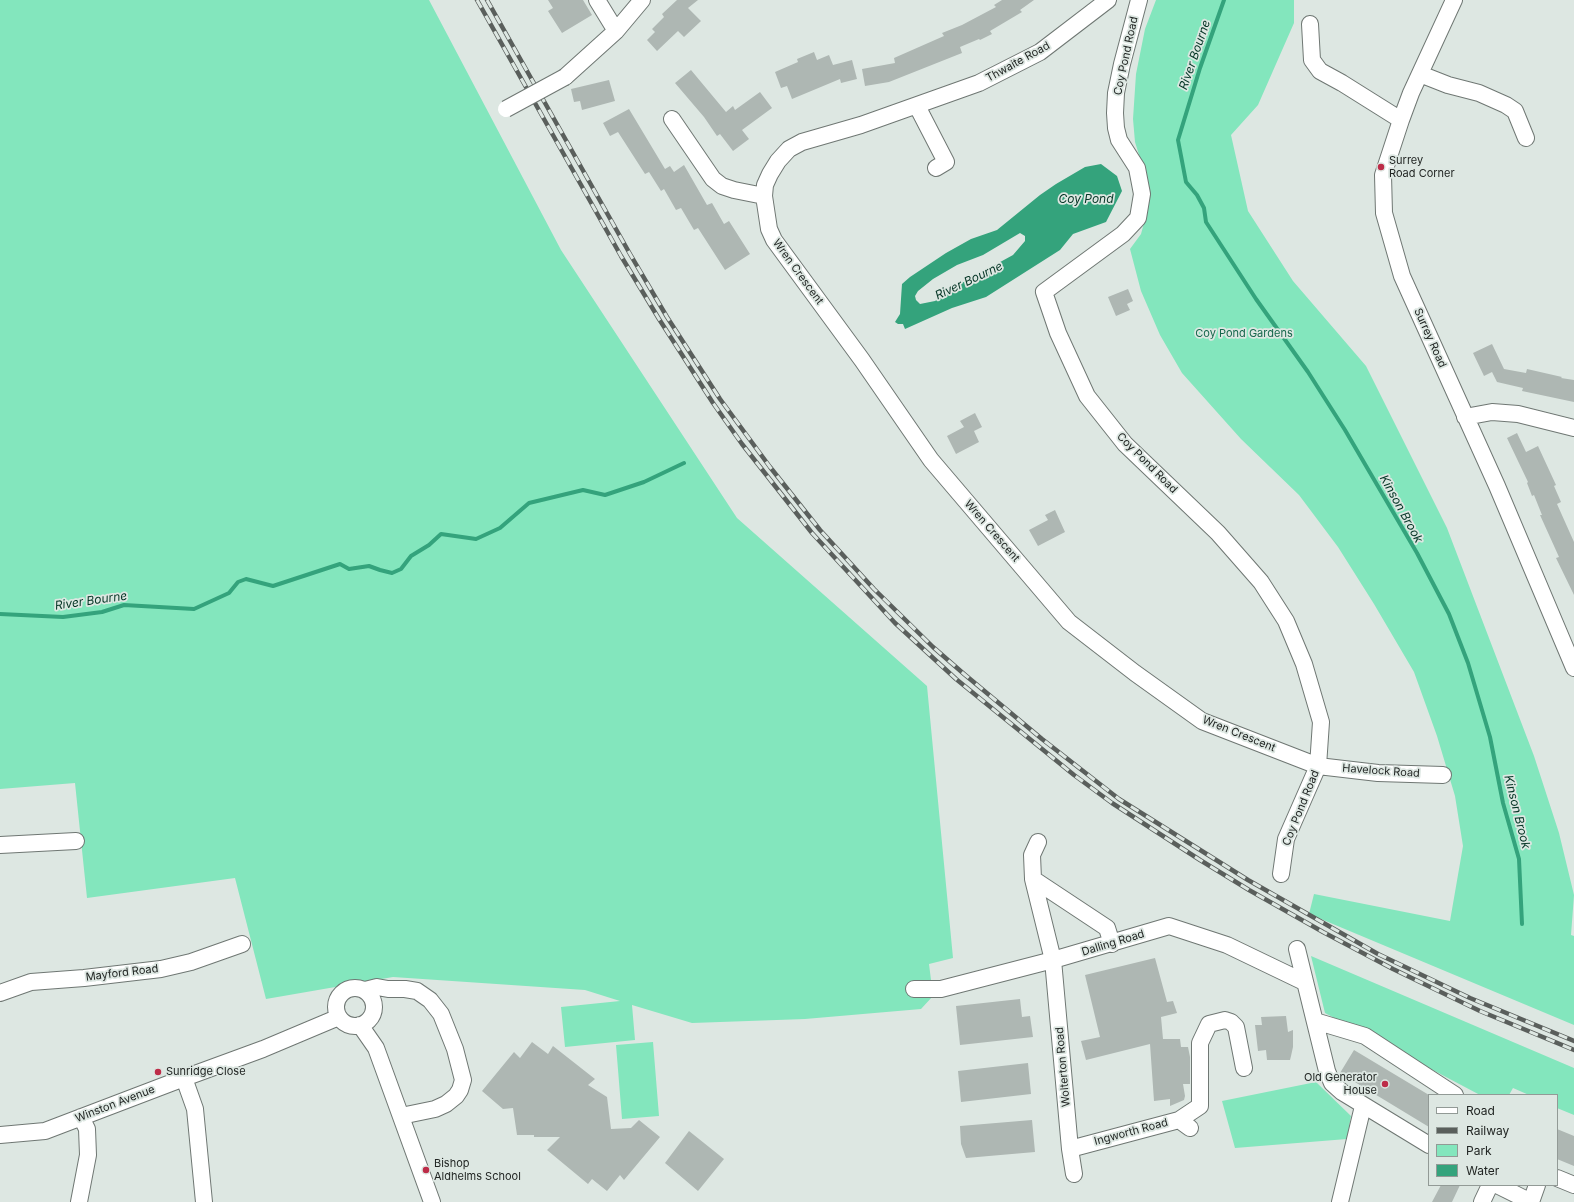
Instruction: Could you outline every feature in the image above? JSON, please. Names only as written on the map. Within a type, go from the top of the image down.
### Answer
[{"type":"street","points":[[597,0],[616,31]]},
{"type":"street","points":[[506,109],[565,77],[616,31],[642,0]]},
{"type":"street","name":"Thwaite Road","points":[[764,196],[765,185],[770,174],[778,161],[789,149],[802,142],[861,125],[979,83],[1040,52],[1108,0]]},
{"type":"street","name":"Coy Pond Road","points":[[1139,0],[1122,64],[1116,93],[1115,113],[1116,128],[1119,140],[1137,168],[1142,194],[1138,218],[1123,234],[1044,292],[1058,333],[1087,396],[1125,444],[1218,533],[1261,582],[1286,621],[1304,664],[1321,722],[1318,766],[1286,839],[1280,874]]},
{"type":"street","name":"Surrey Road","points":[[1454,0],[1400,120],[1383,175],[1384,213],[1402,276],[1497,486],[1574,668]]},
{"type":"street","points":[[1310,24],[1312,60],[1320,71],[1342,83],[1400,120]]},
{"type":"street","points":[[1420,74],[1448,85],[1479,93],[1506,105],[1514,111],[1526,138]]},
{"type":"street","points":[[917,106],[947,162]]},
{"type":"street","points":[[672,119],[714,179],[722,186],[764,196]]},
{"type":"street","name":"Wren Crescent","points":[[764,196],[766,218],[774,240],[862,360],[931,460],[1069,622],[1134,673],[1202,721],[1318,766]]},
{"type":"street","points":[[1466,417],[1492,412],[1518,414],[1574,428]]},
{"type":"street","name":"Havelock Road","points":[[1318,766],[1378,773],[1443,775]]},
{"type":"street","points":[[0,845],[76,841]]},
{"type":"street","name":"Wolterton Road","points":[[1038,842],[1032,855],[1033,879],[1053,960],[1070,1149],[1074,1174]]},
{"type":"street","points":[[1033,879],[1107,928],[1112,944]]},
{"type":"street","name":"Dalling Road","points":[[914,989],[941,989],[1112,944],[1169,926],[1227,945],[1304,982]]},
{"type":"street","name":"Mayford Road","points":[[0,993],[31,982],[84,978],[161,969],[191,962],[242,944]]},
{"type":"street","points":[[1297,950],[1327,1071],[1332,1083],[1342,1092],[1428,1144]]},
{"type":"street","points":[[388,989],[374,1004],[372,1015],[365,1023],[360,1025],[348,1024],[339,1017],[337,1005],[342,994],[352,988],[364,990],[377,987],[417,991],[430,1000],[441,1014],[455,1049],[463,1080],[460,1090],[456,1096],[446,1104],[436,1108],[401,1116]]},
{"type":"street","points":[[364,990],[372,999],[374,1004]]},
{"type":"street","name":"Winston Avenue","points":[[0,1135],[45,1131],[264,1049],[339,1017]]},
{"type":"street","name":"Ingworth Road","points":[[1070,1149],[1185,1124],[1200,1106],[1200,1043],[1208,1024],[1225,1020],[1231,1022],[1236,1027],[1244,1068]]},
{"type":"street","points":[[1315,1021],[1365,1036],[1453,1094]]},
{"type":"street","points":[[360,1025],[376,1048],[432,1202]]},
{"type":"street","points":[[184,1078],[195,1109],[204,1202]]},
{"type":"street","points":[[1340,1202],[1364,1106]]},
{"type":"street","points":[[79,1202],[88,1155],[87,1129],[81,1117]]},
{"type":"street","points":[[1558,1178],[1574,1185]]},
{"type":"street","points":[[1482,1202],[1490,1186]]},
{"type":"street","points":[[1499,1186],[1531,1202],[1537,1186]]},
{"type":"green space","points":[[0,0],[429,0],[561,250],[737,518],[927,686],[953,958],[929,964],[933,996],[921,1009],[805,1019],[692,1023],[632,1005],[635,1040],[565,1047],[561,1007],[620,1001],[585,990],[393,977],[266,999],[235,878],[87,898],[75,783],[0,789]]},
{"type":"green space","name":"Coy Pond Gardens","points":[[1156,0],[1294,0],[1294,23],[1258,105],[1231,135],[1248,211],[1293,281],[1366,366],[1447,528],[1534,756],[1559,833],[1574,895],[1571,935],[1574,936],[1574,1025],[1309,914],[1314,894],[1450,921],[1463,846],[1455,796],[1437,736],[1414,672],[1374,604],[1338,547],[1299,495],[1241,439],[1182,373],[1160,335],[1141,291],[1130,249],[1141,234],[1147,212],[1148,184],[1135,142],[1133,119],[1136,74],[1145,29]]},
{"type":"green space","points":[[1311,956],[1574,1068],[1574,1115],[1558,1108],[1558,1094],[1527,1094],[1513,1088],[1510,1094],[1478,1094],[1325,1013]]},
{"type":"green space","points":[[653,1042],[659,1116],[622,1119],[616,1045]]},
{"type":"green space","points":[[1316,1082],[1351,1116],[1347,1139],[1235,1148],[1222,1101]]},
{"type":"water","name":"Coy Pond","points":[[1101,164],[1117,176],[1122,191],[1106,222],[1073,234],[1060,250],[986,297],[952,308],[905,329],[903,324],[898,324],[895,322],[900,314],[902,284],[910,277],[946,253],[971,239],[997,230],[1040,195],[1085,167]],"holes":[[[1020,233],[1025,236],[1025,241],[1013,255],[960,284],[935,301],[920,304],[916,300],[915,296],[918,291],[933,279],[957,265],[983,255]]]},
{"type":"building","points":[[548,0],[583,0],[592,15],[562,33],[548,11],[553,8]]},
{"type":"building","points":[[677,0],[698,0],[688,8],[701,21],[684,37],[678,31],[657,51],[647,40],[655,32],[652,29],[664,17],[662,14]]},
{"type":"building","points":[[1002,0],[1034,0],[1020,10],[1022,12],[990,31],[992,34],[960,47],[962,53],[889,82],[865,86],[862,69],[895,63],[894,58],[944,36],[942,33],[962,25],[996,7],[994,5]]},
{"type":"building","points":[[814,52],[817,60],[829,55],[833,65],[852,60],[857,79],[841,83],[840,79],[792,99],[787,86],[781,88],[775,72],[798,62],[797,59]]},
{"type":"building","points":[[691,70],[726,112],[733,106],[735,110],[760,92],[772,108],[742,130],[749,139],[733,151],[720,134],[717,136],[704,117],[675,83]]},
{"type":"building","points":[[609,80],[615,101],[582,110],[580,101],[574,102],[571,89]]},
{"type":"building","points":[[629,109],[665,169],[670,166],[674,172],[684,165],[707,205],[712,203],[724,224],[729,221],[750,254],[725,270],[698,228],[694,230],[681,208],[676,210],[664,189],[661,191],[649,172],[645,174],[618,132],[610,136],[603,123]]},
{"type":"building","points":[[1128,289],[1133,301],[1127,304],[1130,310],[1116,316],[1108,297]]},
{"type":"building","points":[[1492,344],[1504,369],[1526,373],[1527,369],[1574,380],[1574,402],[1522,391],[1523,388],[1497,382],[1492,372],[1484,376],[1473,353]]},
{"type":"building","points":[[975,413],[982,427],[974,431],[979,442],[956,454],[947,436],[964,427],[960,421]]},
{"type":"building","points":[[1517,433],[1526,452],[1538,446],[1556,485],[1554,486],[1561,502],[1557,504],[1574,542],[1574,595],[1556,558],[1559,557],[1540,515],[1542,515],[1534,495],[1532,496],[1527,483],[1528,482],[1507,438]]},
{"type":"building","points":[[1055,510],[1065,532],[1038,546],[1029,530],[1048,520],[1045,515]]},
{"type":"building","points":[[1155,958],[1167,1002],[1173,1001],[1177,1013],[1161,1017],[1163,1039],[1180,1039],[1181,1047],[1188,1047],[1190,1057],[1190,1084],[1183,1084],[1185,1096],[1184,1100],[1170,1106],[1170,1099],[1154,1101],[1150,1044],[1086,1060],[1081,1041],[1100,1037],[1085,975]]},
{"type":"building","points":[[1020,999],[1022,1017],[1030,1016],[1033,1037],[960,1045],[956,1006]]},
{"type":"building","points":[[1286,1016],[1288,1032],[1293,1030],[1293,1047],[1290,1060],[1267,1060],[1266,1050],[1258,1051],[1255,1025],[1262,1025],[1261,1017]]},
{"type":"building","points":[[532,1042],[548,1054],[553,1046],[595,1079],[588,1085],[607,1097],[611,1129],[631,1128],[639,1120],[660,1137],[624,1180],[620,1175],[607,1191],[592,1179],[588,1184],[547,1150],[560,1137],[534,1137],[534,1135],[517,1135],[513,1108],[503,1109],[482,1091],[514,1052],[520,1058]]},
{"type":"building","name":"Old Generator House","points":[[1354,1050],[1428,1094],[1428,1126],[1340,1073]]},
{"type":"building","points":[[1028,1063],[1031,1094],[961,1102],[958,1071]]},
{"type":"building","points":[[1032,1120],[1035,1152],[966,1158],[961,1144],[960,1126]]},
{"type":"building","points":[[1558,1129],[1574,1136],[1574,1166],[1558,1159]]},
{"type":"building","points":[[689,1131],[724,1159],[698,1191],[665,1163]]},
{"type":"building","points":[[1440,1186],[1460,1186],[1452,1202],[1432,1202]]},
{"type":"waterway","name":"Kinson Brook","points":[[1224,0],[1200,68],[1178,140],[1186,182],[1197,195],[1204,208],[1206,222],[1256,299],[1308,372],[1345,430],[1417,553],[1449,614],[1468,663],[1490,737],[1503,803],[1519,859],[1522,924]]},
{"type":"waterway","name":"River Bourne","points":[[0,614],[63,617],[102,612],[124,605],[194,609],[229,593],[238,582],[246,579],[273,586],[340,564],[349,569],[369,566],[392,573],[401,569],[411,556],[429,545],[441,534],[476,539],[500,528],[529,503],[583,490],[605,495],[644,482],[684,463]]},
{"type":"railway","points":[[477,0],[621,256],[659,319],[713,403],[742,444],[812,533],[895,623],[956,679],[1074,775],[1112,803],[1200,860],[1323,932],[1393,969],[1480,1011],[1574,1050]]},
{"type":"railway","points":[[487,0],[630,254],[667,317],[720,399],[770,467],[820,530],[874,589],[933,647],[1042,739],[1119,799],[1248,880],[1378,954],[1470,998],[1574,1041]]},
{"type":"place","name":"Surrey Road Corner","points":[[1381,167]]},
{"type":"place","name":"Sunridge Close","points":[[158,1072]]},
{"type":"place","name":"Old Generator House","points":[[1385,1084]]},
{"type":"place","name":"Bishop Aldhelms School","points":[[426,1170]]}]
